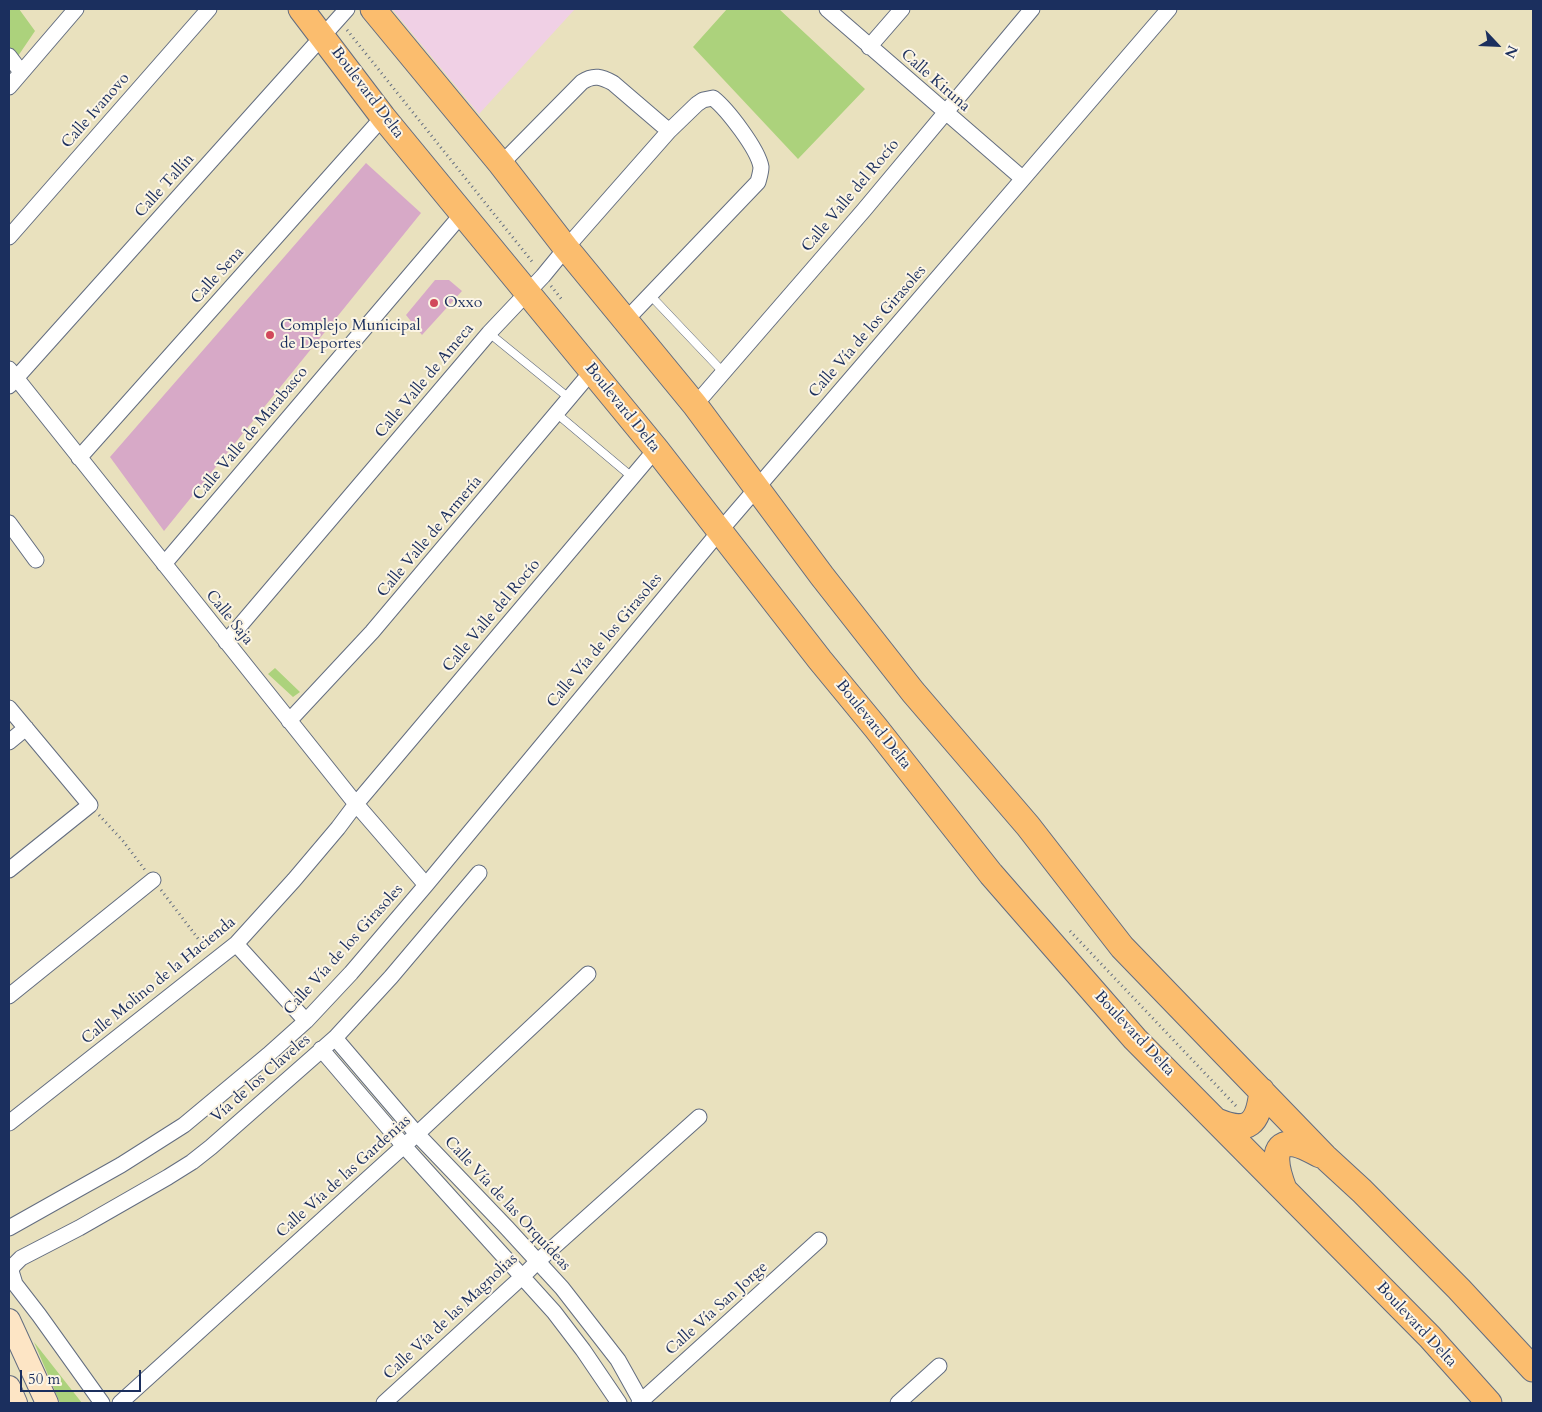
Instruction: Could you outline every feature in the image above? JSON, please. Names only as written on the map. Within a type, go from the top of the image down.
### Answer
[{"type":"main road","name":"Boulevard Delta","points":[[301,9],[383,117],[656,450],[820,660],[991,874],[1135,1039],[1430,1337],[1489,1403]]},
{"type":"main road","points":[[373,9],[502,164],[566,248],[695,404],[822,576],[913,692],[1028,826],[1122,947],[1325,1157],[1362,1191],[1452,1282],[1533,1369]]},
{"type":"main road","points":[[1217,1121],[1230,1126],[1243,1127],[1251,1123],[1260,1106],[1262,1091]]},
{"type":"main road","points":[[1285,1190],[1277,1172],[1276,1163],[1278,1150],[1282,1146],[1294,1144],[1325,1157]]},
{"type":"street","points":[[9,87],[76,9]]},
{"type":"street","name":"Calle Ivanovo","points":[[9,236],[209,9]]},
{"type":"street","name":"Calle Tallín","points":[[11,378],[347,9]]},
{"type":"street","name":"Calle Kiruna","points":[[827,9],[1022,178]]},
{"type":"street","points":[[869,47],[902,9]]},
{"type":"street","name":"Calle Valle del Rocío","points":[[695,404],[864,210],[1032,9]]},
{"type":"street","name":"Calle Vía de los Girasoles","points":[[9,1228],[121,1165],[184,1125],[306,1021],[426,885],[756,488],[1169,9]]},
{"type":"street","points":[[9,56],[21,72]]},
{"type":"street","points":[[502,164],[582,82],[597,76],[613,83],[669,131]]},
{"type":"street","name":"Calle Valle de Ameca","points":[[226,642],[489,333],[544,276],[566,248],[669,131],[697,104],[703,100],[713,98],[741,129],[761,166],[760,176],[753,189],[650,295]]},
{"type":"street","name":"Calle Sena","points":[[79,458],[383,117]]},
{"type":"street","name":"Calle Valle de Marabasco","points":[[164,564],[462,214]]},
{"type":"street","points":[[626,320],[650,295]]},
{"type":"street","name":"Calle Valle de Armería","points":[[289,721],[372,632],[592,371]]},
{"type":"street","name":"Calle Saja","points":[[11,378],[79,458],[356,804],[426,885]]},
{"type":"street","name":"Calle Valle del Rocío","points":[[356,804],[656,450]]},
{"type":"street","points":[[9,523],[36,560]]},
{"type":"street","points":[[9,708],[90,805],[9,870]]},
{"type":"street","points":[[9,742],[26,728]]},
{"type":"street","name":"Calle Molino de la Hacienda","points":[[9,1124],[236,944],[294,880],[356,804]]},
{"type":"street","name":"Vía de los Claveles","points":[[102,1403],[39,1315],[14,1284],[11,1271],[13,1266],[21,1258],[78,1228],[192,1162],[334,1038],[391,977],[479,873]]},
{"type":"street","points":[[9,996],[153,880]]},
{"type":"street","points":[[236,944],[306,1021]]},
{"type":"street","name":"Calle Vía de las Gardenias","points":[[120,1403],[404,1146],[588,974]]},
{"type":"street","name":"Calle Vía de las Orquídeas","points":[[334,1038],[417,1134],[562,1288],[618,1360],[640,1403]]},
{"type":"street","points":[[321,1049],[404,1146],[554,1312],[583,1350],[619,1403]]},
{"type":"street","name":"Calle Vía de las Magnolias","points":[[384,1403],[538,1261],[699,1117]]},
{"type":"street","name":"Calle Vía San Jorge","points":[[640,1403],[819,1240]]},
{"type":"street","points":[[9,1320],[47,1403]]},
{"type":"street","points":[[898,1403],[939,1366]]},
{"type":"street","points":[[9,1387],[16,1403]]},
{"type":"lane","points":[[650,295],[723,372]]},
{"type":"lane","points":[[489,333],[569,398]]},
{"type":"lane","points":[[556,414],[632,477]]},
{"type":"shaded area","points":[[392,9],[575,9],[479,114]]},
{"type":"green space","points":[[9,9],[19,9],[35,31],[16,59],[9,47]]},
{"type":"green space","points":[[727,9],[779,9],[865,89],[798,159],[693,47]]},
{"type":"green space","points":[[275,668],[300,692],[293,697],[268,674]]},
{"type":"green space","points":[[34,1342],[82,1403],[60,1403]]},
{"type":"building","name":"Complejo Municipal de Deportes","points":[[366,163],[421,213],[164,531],[110,457]]},
{"type":"building","name":"Oxxo","points":[[435,280],[449,280],[462,291],[422,335],[406,315]]},
{"type":"place","name":"Oxxo","points":[[434,303]]},
{"type":"place","name":"Complejo Municipal de Deportes","points":[[270,335]]}]
